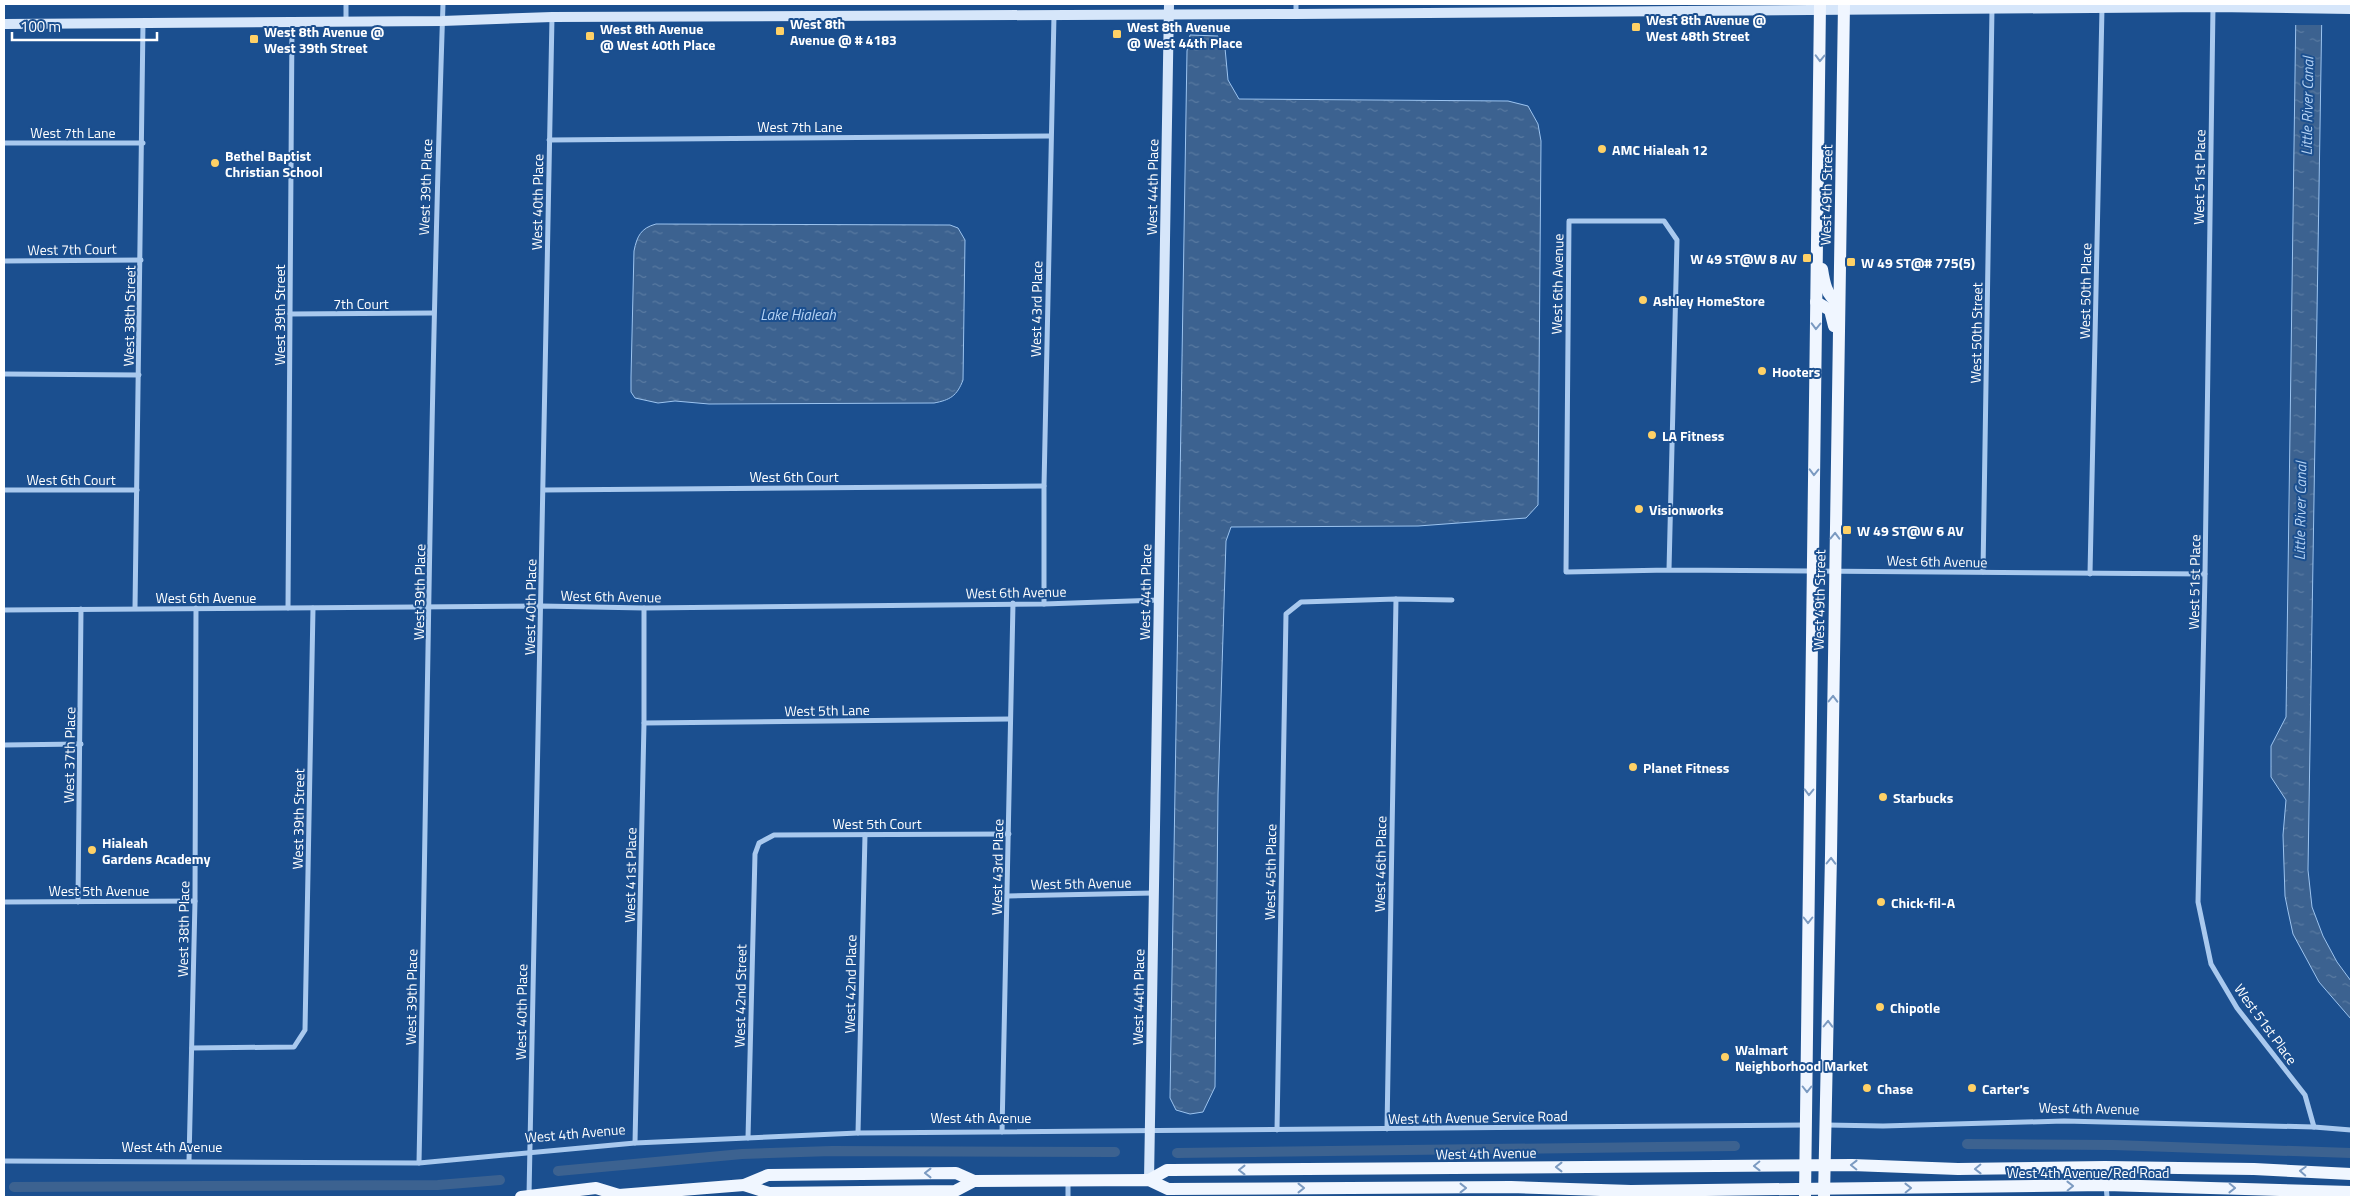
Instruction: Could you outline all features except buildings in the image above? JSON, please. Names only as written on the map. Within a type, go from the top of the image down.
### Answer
[{"type":"main road","name":"West 49th Street","points":[[1805,1194],[1820,7]]},
{"type":"main road","name":"West 49th Street","points":[[1824,1193],[1844,7]]},
{"type":"main road","points":[[1817,239],[1824,284],[1834,300],[1839,303]]},
{"type":"main road","points":[[1816,302],[1827,307],[1832,314],[1838,366]]},
{"type":"main road","name":"West 4th Avenue","points":[[1149,1180],[1168,1170],[1825,1165]]},
{"type":"main road","name":"West 4th Avenue/Red Road","points":[[1825,1165],[1958,1169],[2195,1168],[2351,1174]]},
{"type":"main road","points":[[1511,1192],[1516,1178],[1536,1167]]},
{"type":"main road","points":[[2107,1191],[2126,1175],[2177,1175],[2195,1168]]},
{"type":"main road","points":[[1366,1193],[1376,1174],[1389,1169]]},
{"type":"main road","name":"West 4th Avenue","points":[[525,1197],[596,1188],[617,1196],[744,1185],[768,1175],[956,1172],[974,1181],[1149,1180],[1168,1189],[1218,1193],[1824,1193]]},
{"type":"main road","name":"West 4th Avenue","points":[[744,1185],[769,1195],[919,1194],[955,1191],[974,1181]]},
{"type":"main road","name":"West 4th Avenue/Red Road","points":[[1824,1193],[1960,1190],[2351,1192]]},
{"type":"street","points":[[346,4],[346,22]]},
{"type":"street","name":"West 39th Place","points":[[419,1163],[430,607],[433,314],[442,4]]},
{"type":"street","points":[[4,24],[442,21],[552,17],[1054,15],[1169,9],[2102,8],[2213,5],[2351,9]]},
{"type":"street","name":"West 51st Place","points":[[2213,5],[2205,574],[2198,902],[2211,964],[2237,1008],[2304,1094],[2314,1127]]},
{"type":"street","name":"West 50th Street","points":[[1983,572],[1992,7]]},
{"type":"street","name":"West 50th Place","points":[[2090,574],[2102,8]]},
{"type":"street","name":"West 44th Place","points":[[1149,1180],[1169,9]]},
{"type":"street","name":"West 43rd Place","points":[[1044,604],[1044,486],[1054,15]]},
{"type":"street","name":"West 40th Place","points":[[525,1197],[529,1153],[542,606],[552,17]]},
{"type":"street","name":"West 39th Street","points":[[288,608],[292,22]]},
{"type":"street","name":"West 38th Street","points":[[135,608],[143,143],[143,23]]},
{"type":"street","name":"West 7th Lane","points":[[549,140],[1050,136]]},
{"type":"street","name":"West 7th Lane","points":[[4,143],[143,143]]},
{"type":"street","name":"West 6th Avenue","points":[[1669,570],[1677,240],[1664,221],[1569,220],[1566,572],[1669,570],[2205,574]]},
{"type":"street","name":"West 7th Court","points":[[4,262],[141,260]]},
{"type":"street","name":"7th Court","points":[[290,314],[433,314]]},
{"type":"street","points":[[4,374],[139,375]]},
{"type":"street","name":"West 6th Court","points":[[544,490],[1044,486]]},
{"type":"street","name":"West 6th Court","points":[[4,490],[137,490]]},
{"type":"street","points":[[1396,599],[1452,600]]},
{"type":"street","name":"West 45th Place","points":[[1277,1130],[1286,614],[1301,602],[1396,599]]},
{"type":"street","name":"West 46th Place","points":[[1387,1129],[1396,599]]},
{"type":"street","name":"West 6th Avenue","points":[[4,610],[542,606],[644,608],[1044,604],[1159,600]]},
{"type":"street","name":"West 43rd Place","points":[[1002,1132],[1013,603]]},
{"type":"street","name":"West 38th Place","points":[[189,1161],[195,901],[196,608]]},
{"type":"street","name":"West 39th Street","points":[[192,1048],[294,1047],[305,1030],[313,608]]},
{"type":"street","name":"West 41st Place","points":[[635,1143],[644,723],[644,608]]},
{"type":"street","name":"West 37th Place","points":[[78,902],[81,609]]},
{"type":"street","name":"West 5th Lane","points":[[644,723],[1010,719]]},
{"type":"street","points":[[4,745],[81,744]]},
{"type":"street","name":"West 5th Court","points":[[755,854],[759,843],[774,835],[1009,834]]},
{"type":"street","name":"West 42nd Place","points":[[858,1132],[865,835]]},
{"type":"street","name":"West 42nd Street","points":[[748,1138],[755,854]]},
{"type":"street","name":"West 5th Avenue","points":[[1008,896],[1154,893]]},
{"type":"street","name":"West 5th Avenue","points":[[4,902],[195,901]]},
{"type":"street","name":"West 4th Avenue","points":[[1826,1125],[2064,1121],[2314,1127],[2351,1130]]},
{"type":"street","name":"West 4th Avenue Service Road","points":[[1150,1132],[1806,1125]]},
{"type":"street","name":"West 4th Avenue","points":[[4,1161],[419,1163],[635,1143],[858,1132],[1150,1132]]},
{"type":"street","points":[[1068,1181],[1068,1197]]},
{"type":"water","name":"Little River Canal","points":[[2296,4],[2322,4],[2308,870],[2312,907],[2323,936],[2337,962],[2351,981],[2351,1019],[2319,982],[2293,934],[2285,896],[2283,835],[2286,800],[2271,777],[2271,746],[2286,717]]},
{"type":"water","points":[[1190,35],[1218,36],[1225,48],[1228,80],[1239,99],[1508,101],[1528,106],[1538,124],[1541,141],[1538,505],[1526,518],[1418,526],[1231,527],[1226,541],[1218,794],[1215,1087],[1203,1112],[1190,1114],[1176,1110],[1170,1098],[1187,51]]},
{"type":"water","name":"Lake Hialeah","points":[[656,224],[950,225],[958,228],[965,240],[963,380],[961,385],[952,396],[934,403],[709,404],[675,401],[658,403],[635,398],[631,392],[634,251],[640,233]]},
{"type":"pier","points":[[2294,4],[2325,4],[2325,25],[2294,25]]},
{"type":"waterway","points":[[1967,1144],[2113,1145],[2351,1153]]},
{"type":"waterway","points":[[1177,1153],[1735,1146]]},
{"type":"waterway","points":[[558,1171],[742,1154],[832,1151],[1115,1152]]},
{"type":"waterway","points":[[14,1187],[438,1185],[500,1180]]},
{"type":"place","name":"West 8th Avenue @ West 48th Street","points":[[1636,27]]},
{"type":"place","name":"West 8th Avenue @ # 4183","points":[[780,31]]},
{"type":"place","name":"West 8th Avenue @ West 44th Place","points":[[1117,34]]},
{"type":"place","name":"West 8th Avenue @ West 40th Place","points":[[590,36]]},
{"type":"place","name":"West 8th Avenue @ West 39th Street","points":[[254,39]]},
{"type":"place","name":"AMC Hialeah 12","points":[[1602,149]]},
{"type":"place","name":"Bethel Baptist Christian School","points":[[215,163]]},
{"type":"place","name":"W 49 ST@W 8 AV","points":[[1807,258]]},
{"type":"place","name":"W 49 ST@# 775(5)","points":[[1851,262]]},
{"type":"place","name":"Ashley HomeStore","points":[[1643,300]]},
{"type":"place","name":"Hooters","points":[[1762,371]]},
{"type":"place","name":"LA Fitness","points":[[1652,435]]},
{"type":"place","name":"Visionworks","points":[[1639,509]]},
{"type":"place","name":"W 49 ST@W 6 AV","points":[[1847,530]]},
{"type":"place","name":"Planet Fitness","points":[[1633,767]]},
{"type":"place","name":"Starbucks","points":[[1883,797]]},
{"type":"place","name":"Hialeah Gardens Academy","points":[[92,850]]},
{"type":"place","name":"Chick-fil-A","points":[[1881,902]]},
{"type":"place","name":"Chipotle","points":[[1880,1007]]},
{"type":"place","name":"Walmart Neighborhood Market","points":[[1725,1057]]},
{"type":"place","name":"Chase","points":[[1867,1088]]},
{"type":"place","name":"Carter's","points":[[1972,1088]]}]
